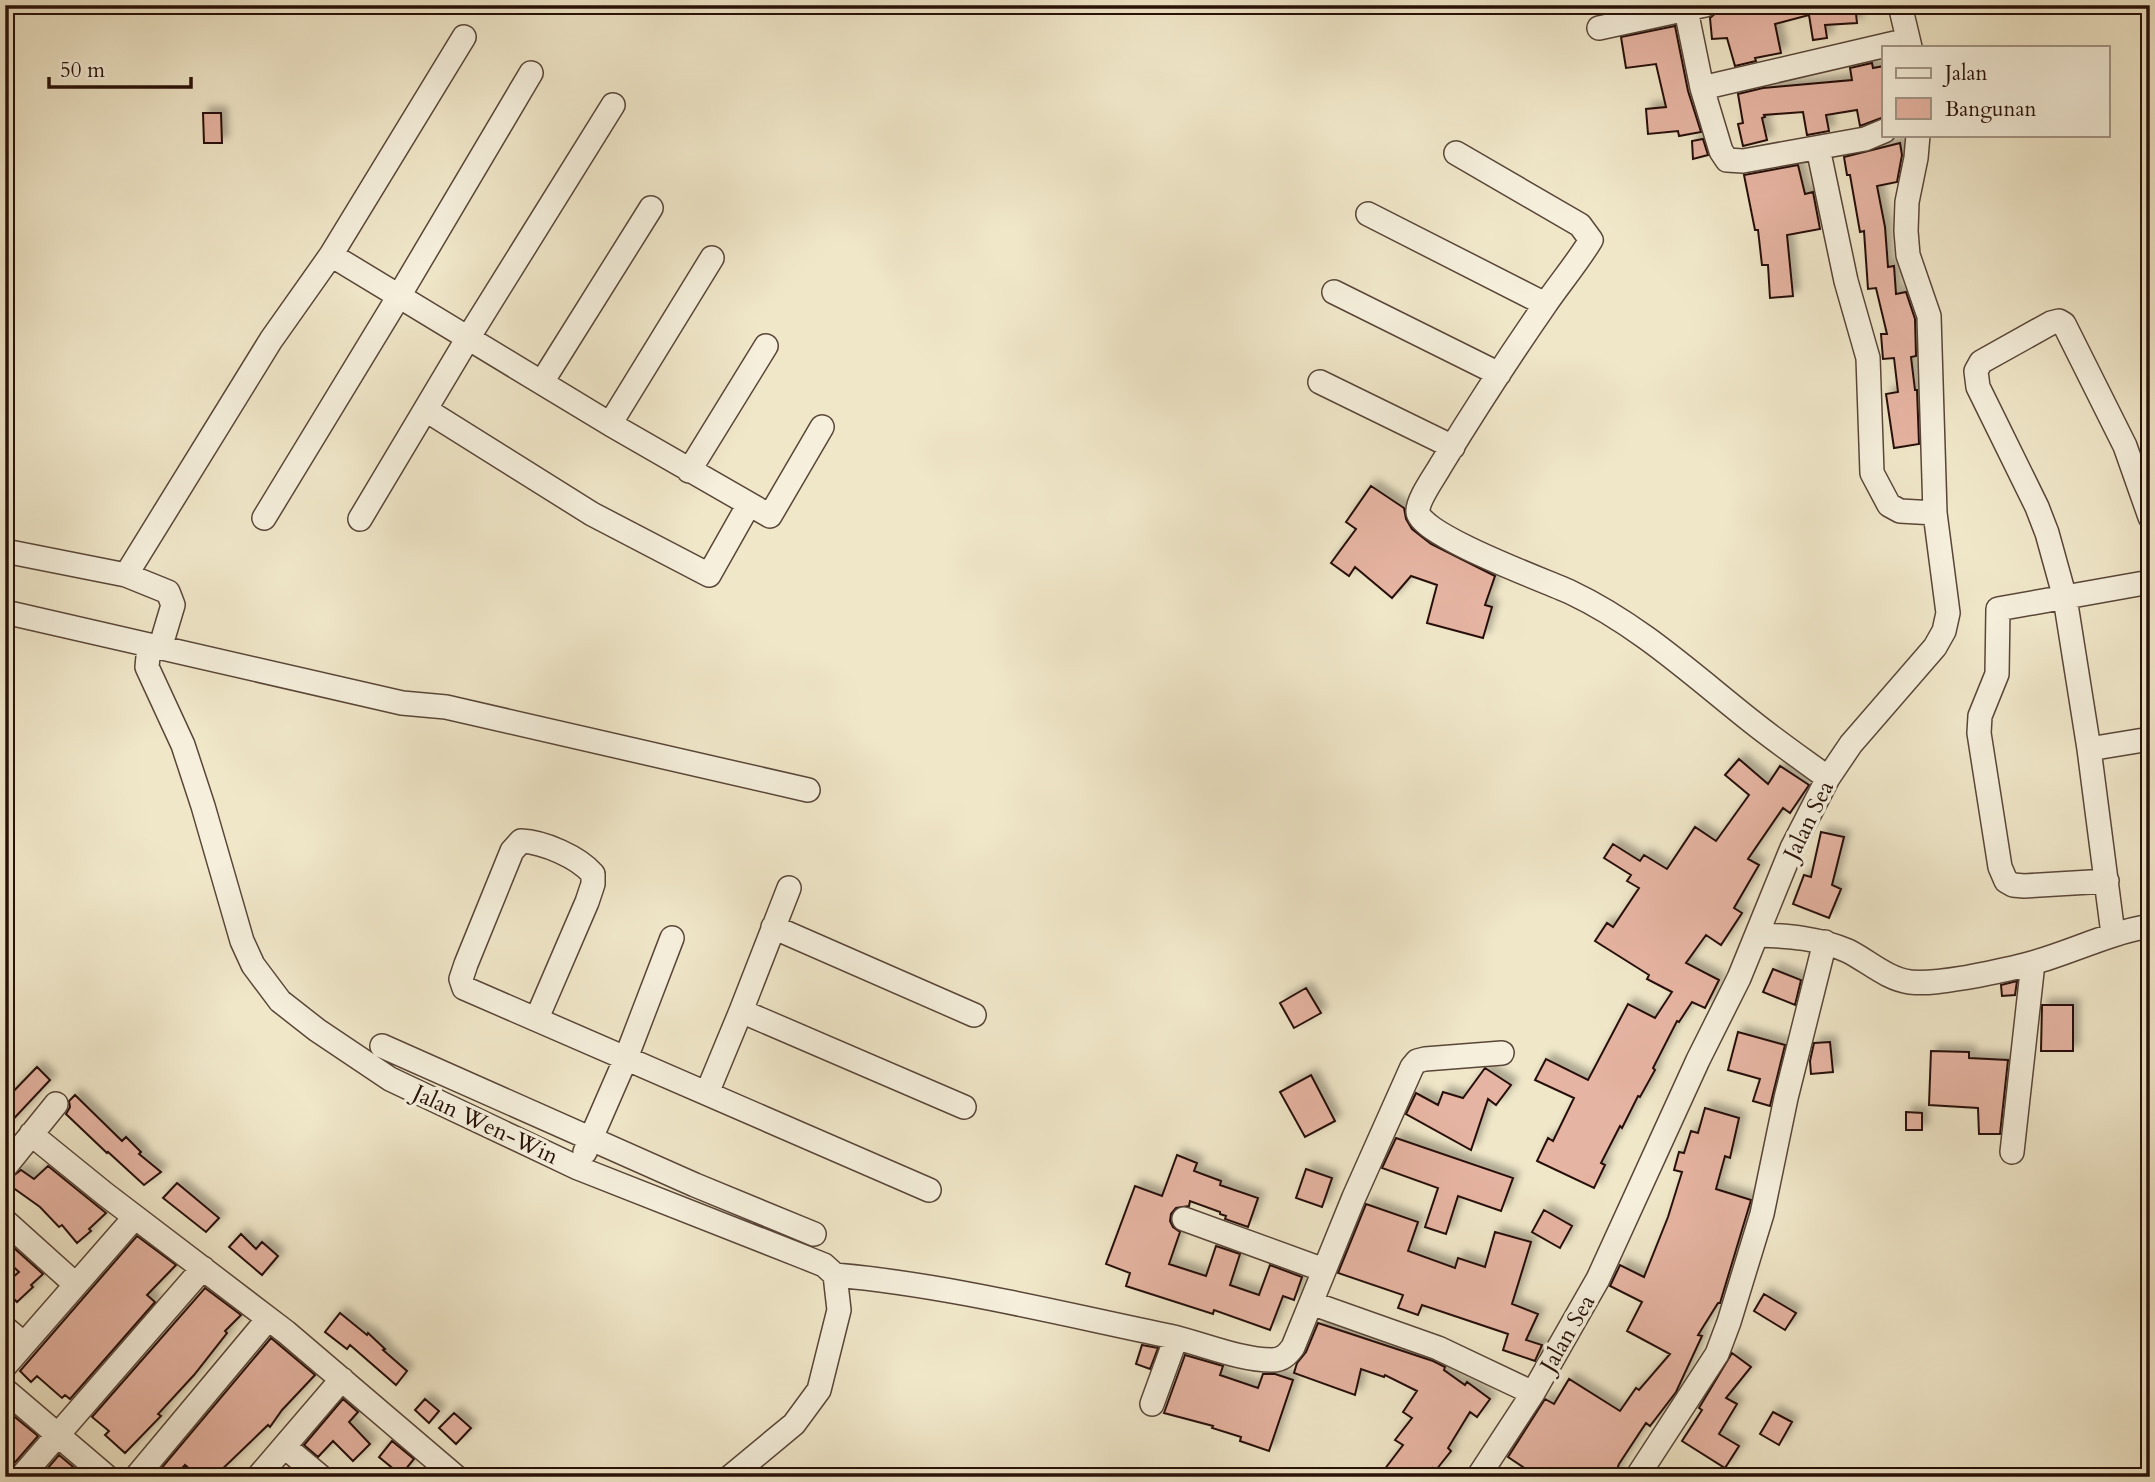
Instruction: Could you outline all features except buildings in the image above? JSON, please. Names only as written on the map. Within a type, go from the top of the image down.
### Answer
[{"type":"street","points":[[1900,5],[1909,44]]},
{"type":"street","points":[[1599,28],[1692,7],[1702,88],[1721,151],[1727,160],[1743,161],[1818,148],[1865,139],[1882,132]]},
{"type":"street","points":[[126,575],[271,340],[331,255],[464,37]]},
{"type":"street","points":[[1702,88],[1882,50]]},
{"type":"street","points":[[264,518],[531,73]]},
{"type":"street","points":[[360,519],[468,338],[613,105]]},
{"type":"street","name":"Jalan Sea","points":[[1478,1477],[1533,1393],[1598,1279],[1698,1060],[1759,935],[1792,848],[1828,778],[1852,744],[1935,647],[1944,631],[1948,613],[1935,513],[1929,316],[1908,255],[1906,231],[1907,202],[1918,136]]},
{"type":"street","points":[[1818,148],[1846,281],[1868,358],[1872,474],[1889,505],[1900,511],[1935,513]]},
{"type":"street","points":[[1456,152],[1580,225],[1591,240],[1545,304],[1452,447],[1417,509],[1424,523],[1453,542],[1572,593],[1608,612],[1674,657],[1752,722],[1828,778]]},
{"type":"street","points":[[542,382],[651,208]]},
{"type":"street","points":[[1368,214],[1545,304]]},
{"type":"street","points":[[331,255],[610,425],[769,516],[822,427]]},
{"type":"street","points":[[610,425],[712,258]]},
{"type":"street","points":[[1334,292],[1499,374]]},
{"type":"street","points":[[2113,934],[2089,750],[2064,598],[2047,533],[2037,507],[1978,387],[1976,372],[1981,362],[2051,323],[2059,321],[2064,324],[2125,446],[2150,517]]},
{"type":"street","points":[[689,471],[766,346]]},
{"type":"street","points":[[1320,382],[1452,447]]},
{"type":"street","points":[[426,410],[593,514],[709,575],[749,504]]},
{"type":"street","name":"Jalan Wen-Win","points":[[5,551],[126,575],[168,592],[173,605],[147,667],[183,745],[242,941],[253,965],[280,1001],[317,1030],[390,1079],[578,1168],[804,1256],[824,1265],[835,1275]]},
{"type":"street","points":[[2107,881],[2013,885],[2007,881],[2000,867],[1994,834],[1979,733],[1980,716],[1997,674],[1998,609],[2150,582]]},
{"type":"street","points":[[5,597],[157,640]]},
{"type":"street","points":[[5,612],[404,690],[446,707],[808,790]]},
{"type":"street","points":[[2089,750],[2150,739]]},
{"type":"street","points":[[537,1018],[587,902],[593,874],[586,866],[558,853],[533,842],[521,841],[512,851],[461,979],[464,988],[929,1190]]},
{"type":"street","points":[[707,1093],[789,888]]},
{"type":"street","points":[[1759,935],[1801,937],[1825,942],[1850,952],[1888,975],[1907,982],[1924,983],[2033,963],[2113,934],[2150,926]]},
{"type":"street","points":[[773,927],[974,1015]]},
{"type":"street","points":[[578,1168],[626,1058],[672,938]]},
{"type":"street","points":[[1637,1477],[1710,1365],[1729,1322],[1762,1214],[1786,1098],[1825,942]]},
{"type":"street","points":[[2012,1153],[2033,963]]},
{"type":"street","points":[[741,1011],[964,1107]]},
{"type":"street","points":[[382,1046],[695,1185],[814,1234]]},
{"type":"street","points":[[730,1477],[794,1424],[819,1390],[839,1310],[835,1275],[894,1280],[1177,1338],[1275,1361],[1286,1357],[1293,1348],[1354,1197],[1412,1067],[1417,1061],[1425,1059],[1502,1053]]},
{"type":"street","points":[[5,1167],[56,1104]]},
{"type":"street","points":[[31,1134],[268,1318],[456,1477]]},
{"type":"street","points":[[5,1366],[135,1217]]},
{"type":"street","points":[[1184,1219],[1324,1270]]},
{"type":"street","points":[[5,1220],[75,1284]]},
{"type":"street","points":[[21,1477],[203,1268]]},
{"type":"street","points":[[1311,1303],[1438,1348],[1533,1393]]},
{"type":"street","points":[[136,1477],[268,1318]]},
{"type":"street","points":[[5,1328],[24,1344]]},
{"type":"street","points":[[1152,1404],[1177,1338]]},
{"type":"street","points":[[258,1477],[342,1378]]},
{"type":"street","points":[[5,1390],[107,1477]]},
{"type":"street","points":[[285,1447],[321,1477]]}]
